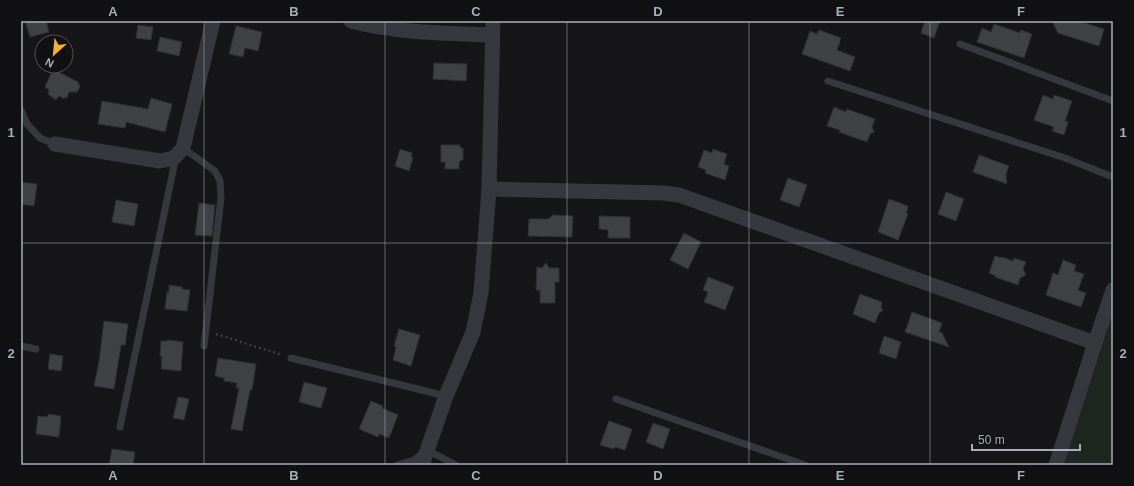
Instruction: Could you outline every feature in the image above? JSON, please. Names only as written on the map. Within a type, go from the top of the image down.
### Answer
[{"type":"street","points":[[55,144],[160,161],[179,153],[213,21]]},
{"type":"street","points":[[351,21],[366,25],[421,32],[493,28],[489,189],[481,293],[473,332],[446,396],[422,465]]},
{"type":"street","points":[[489,189],[664,193],[679,195],[1095,343]]},
{"type":"street","points":[[1056,465],[1113,290]]},
{"type":"lane","points":[[960,44],[1113,101]]},
{"type":"lane","points":[[828,81],[1065,158],[1113,177]]},
{"type":"lane","points":[[21,110],[27,124],[40,138],[55,144]]},
{"type":"lane","points":[[120,427],[174,166],[179,153],[215,171],[220,181],[221,198],[204,346]]},
{"type":"lane","points":[[21,346],[36,349]]},
{"type":"lane","points":[[291,358],[446,396]]},
{"type":"lane","points":[[616,399],[805,465]]},
{"type":"lane","points":[[398,465],[414,460],[427,450],[456,465]]},
{"type":"path","points":[[206,330],[232,340],[291,358]]},
{"type":"shaded area","points":[[1113,313],[1113,465],[1063,465],[1064,464]]},
{"type":"building","points":[[25,21],[46,21],[49,32],[34,34],[34,36],[30,37]]},
{"type":"building","points":[[925,21],[940,21],[934,38],[921,33]]},
{"type":"building","points":[[1052,21],[1078,21],[1104,29],[1099,46],[1058,33]]},
{"type":"building","points":[[994,24],[1020,33],[1021,30],[1032,34],[1024,58],[977,42],[982,28],[991,32]]},
{"type":"building","points":[[138,25],[153,27],[151,40],[136,38]]},
{"type":"building","points":[[236,26],[262,32],[258,51],[245,48],[243,57],[229,54]]},
{"type":"building","points":[[819,30],[841,38],[837,50],[855,57],[850,71],[802,54],[810,31],[817,34]]},
{"type":"building","points":[[160,37],[182,42],[179,56],[157,51]]},
{"type":"building","points":[[434,63],[467,64],[466,81],[433,79]]},
{"type":"building","points":[[51,74],[63,74],[78,82],[80,87],[77,92],[69,92],[67,98],[65,97],[64,99],[59,96],[56,100],[48,94],[49,90],[45,87]]},
{"type":"building","points":[[1043,95],[1053,99],[1054,95],[1072,101],[1065,121],[1068,122],[1064,135],[1052,131],[1054,127],[1034,120]]},
{"type":"building","points":[[151,98],[172,104],[165,132],[126,122],[125,128],[98,124],[102,101],[148,109]]},
{"type":"building","points":[[834,107],[846,112],[847,109],[875,119],[872,127],[874,132],[870,134],[867,142],[827,126]]},
{"type":"building","points":[[441,145],[460,145],[460,148],[463,148],[463,159],[459,162],[459,169],[445,169],[445,162],[441,162]]},
{"type":"building","points":[[400,149],[412,153],[411,157],[413,158],[409,171],[395,166]]},
{"type":"building","points":[[713,149],[727,154],[724,164],[729,166],[725,180],[705,173],[706,170],[698,167],[704,150],[712,153]]},
{"type":"building","points":[[979,155],[1009,166],[1006,174],[1007,184],[973,172]]},
{"type":"building","points":[[788,178],[807,185],[799,207],[780,200]]},
{"type":"building","points":[[21,182],[37,184],[34,206],[21,204]]},
{"type":"building","points":[[946,192],[964,199],[956,221],[938,214]]},
{"type":"building","points":[[889,199],[908,206],[906,213],[908,214],[898,240],[878,232]]},
{"type":"building","points":[[116,200],[138,204],[134,226],[112,222]]},
{"type":"building","points":[[199,203],[215,205],[212,236],[195,235]]},
{"type":"building","points":[[553,215],[573,216],[572,237],[528,236],[529,219],[548,219]]},
{"type":"building","points":[[599,216],[630,217],[630,238],[608,238],[608,230],[599,229]]},
{"type":"building","points":[[684,233],[701,242],[688,269],[670,260]]},
{"type":"building","points":[[995,256],[1013,261],[1014,258],[1026,262],[1023,269],[1026,275],[1020,278],[1018,285],[995,277],[996,276],[989,273]]},
{"type":"building","points":[[1063,260],[1076,265],[1074,271],[1084,274],[1078,290],[1086,293],[1081,307],[1046,295],[1053,273],[1058,275]]},
{"type":"building","points":[[546,263],[549,268],[559,268],[559,282],[555,282],[555,303],[540,303],[540,290],[536,290],[537,267],[542,268]]},
{"type":"building","points":[[708,277],[734,287],[725,310],[704,302],[708,292],[703,290]]},
{"type":"building","points":[[169,285],[190,290],[187,311],[165,309]]},
{"type":"building","points":[[860,294],[882,302],[881,307],[883,311],[879,313],[875,323],[853,314]]},
{"type":"building","points":[[912,312],[942,323],[939,332],[942,333],[949,347],[905,332]]},
{"type":"building","points":[[104,321],[128,324],[125,345],[121,345],[114,389],[94,386],[99,362]]},
{"type":"building","points":[[399,329],[420,335],[411,366],[393,360],[396,347],[394,346]]},
{"type":"building","points":[[884,336],[901,342],[896,359],[879,353]]},
{"type":"building","points":[[168,340],[183,342],[181,371],[161,369],[161,341]]},
{"type":"building","points":[[50,354],[63,356],[61,371],[48,369]]},
{"type":"building","points":[[218,358],[256,364],[252,390],[250,390],[242,431],[231,429],[239,388],[236,388],[237,383],[224,381],[224,378],[215,376]]},
{"type":"building","points":[[304,382],[327,388],[321,408],[299,402]]},
{"type":"building","points":[[178,397],[189,399],[184,420],[173,418]]},
{"type":"building","points":[[371,401],[398,415],[389,438],[379,434],[378,437],[359,429]]},
{"type":"building","points":[[48,414],[61,416],[59,437],[36,434],[38,416],[48,417]]},
{"type":"building","points":[[609,421],[632,429],[625,450],[600,445]]},
{"type":"building","points":[[653,423],[670,429],[663,449],[646,442]]},
{"type":"building","points":[[112,449],[135,452],[133,465],[109,465]]}]
